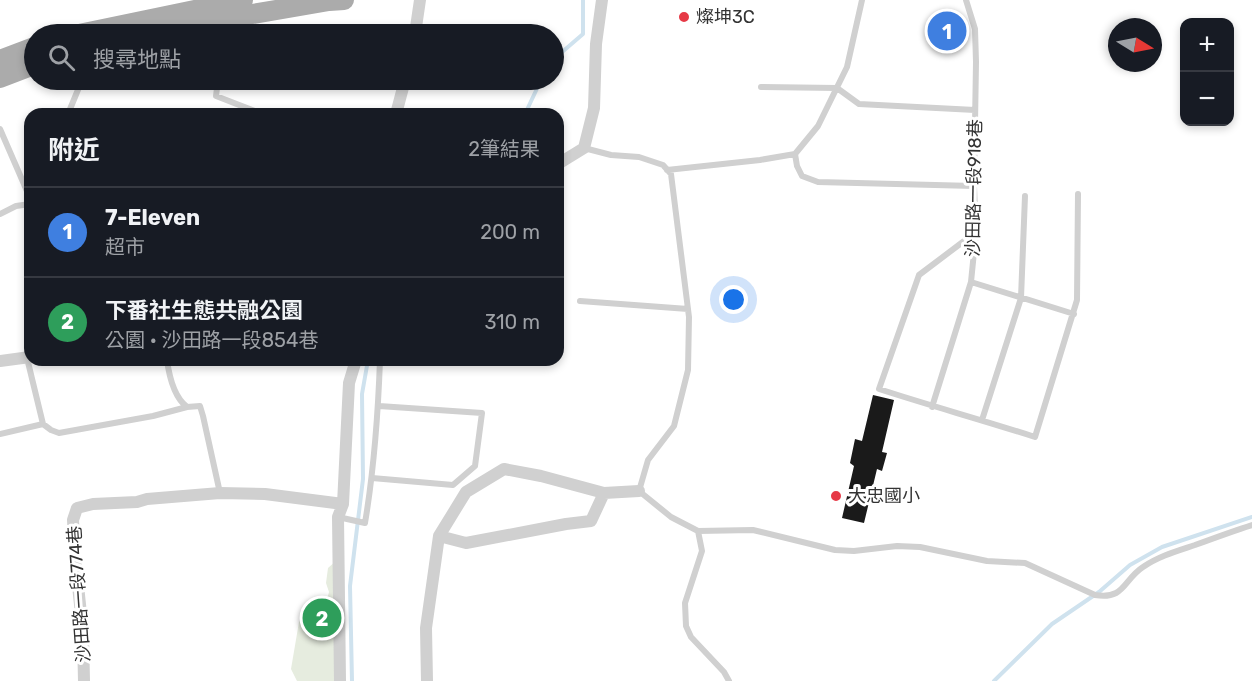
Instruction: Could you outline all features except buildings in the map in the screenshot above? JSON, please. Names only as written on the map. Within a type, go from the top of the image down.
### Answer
[{"type":"main road","points":[[132,24],[243,0]]},
{"type":"main road","points":[[236,24],[329,1],[344,0]]},
{"type":"main road","points":[[0,60],[24,51]]},
{"type":"main road","points":[[0,78],[24,69]]},
{"type":"street","points":[[416,24],[420,0]]},
{"type":"street","points":[[564,160],[584,148],[594,108],[596,44],[602,0]]},
{"type":"street","points":[[398,108],[402,90]]},
{"type":"street","points":[[0,361],[24,358]]},
{"type":"street","points":[[340,681],[338,517],[343,504],[349,383],[354,366]]},
{"type":"street","points":[[427,681],[426,628],[439,536],[466,492],[504,469],[541,476],[604,493],[639,491]]},
{"type":"street","name":"沙田路一段774巷","points":[[84,681],[83,633],[73,520],[77,508],[93,504],[137,502],[147,499],[220,493],[265,494],[343,504]]},
{"type":"street","points":[[439,536],[466,543],[591,521],[604,493]]},
{"type":"lane","points":[[667,170],[795,154],[818,126],[847,67],[862,0]]},
{"type":"lane","name":"沙田路一段918巷","points":[[932,407],[971,282],[976,232],[975,29],[966,0]]},
{"type":"lane","points":[[761,87],[837,88],[859,104],[975,110]]},
{"type":"lane","points":[[70,108],[78,90]]},
{"type":"lane","points":[[217,90],[216,96],[247,108]]},
{"type":"lane","points":[[0,129],[24,184]]},
{"type":"lane","points":[[584,148],[663,165],[671,174],[688,309],[688,370],[674,426],[648,460],[639,491],[671,517],[698,531],[753,530],[835,550],[854,551],[897,546],[920,548],[987,561],[1025,563],[1095,595],[1106,597],[1112,596],[1140,569],[1158,558],[1252,525]]},
{"type":"lane","points":[[795,154],[802,176],[818,182],[974,186]]},
{"type":"lane","points":[[976,232],[919,275],[879,388],[932,407],[1035,437],[1077,300],[1078,194]]},
{"type":"lane","points":[[982,420],[1021,298],[1025,196]]},
{"type":"lane","points":[[0,214],[24,205]]},
{"type":"lane","points":[[971,282],[1074,314]]},
{"type":"lane","points":[[580,301],[688,309]]},
{"type":"lane","points":[[30,366],[43,424],[59,433],[200,406],[220,493]]},
{"type":"lane","points":[[168,366],[180,402],[186,407]]},
{"type":"lane","points":[[338,517],[365,523],[379,406],[380,366]]},
{"type":"lane","points":[[372,478],[453,485],[475,466],[483,413],[379,406]]},
{"type":"lane","points":[[0,434],[43,424]]},
{"type":"lane","points":[[698,531],[702,551],[685,603],[686,626],[691,637],[724,672],[729,681]]},
{"type":"shaded area","points":[[336,561],[343,681],[297,681],[291,669],[299,622],[303,615],[326,603],[329,592],[326,583],[328,568]]},
{"type":"waterway","points":[[564,50],[583,34],[583,0]]},
{"type":"waterway","points":[[528,108],[536,90]]},
{"type":"waterway","points":[[352,681],[350,586],[363,479],[362,394],[367,366]]},
{"type":"waterway","points":[[994,681],[1052,624],[1099,592],[1130,565],[1162,547],[1252,517]]},
{"type":"place","name":"燦坤3C","points":[[684,17]]},
{"type":"place","name":"7-Eleven","points":[[947,31]]},
{"type":"place","name":"大忠國小","points":[[836,496]]},
{"type":"place","name":"下番社生態共融公園","points":[[322,618]]}]
